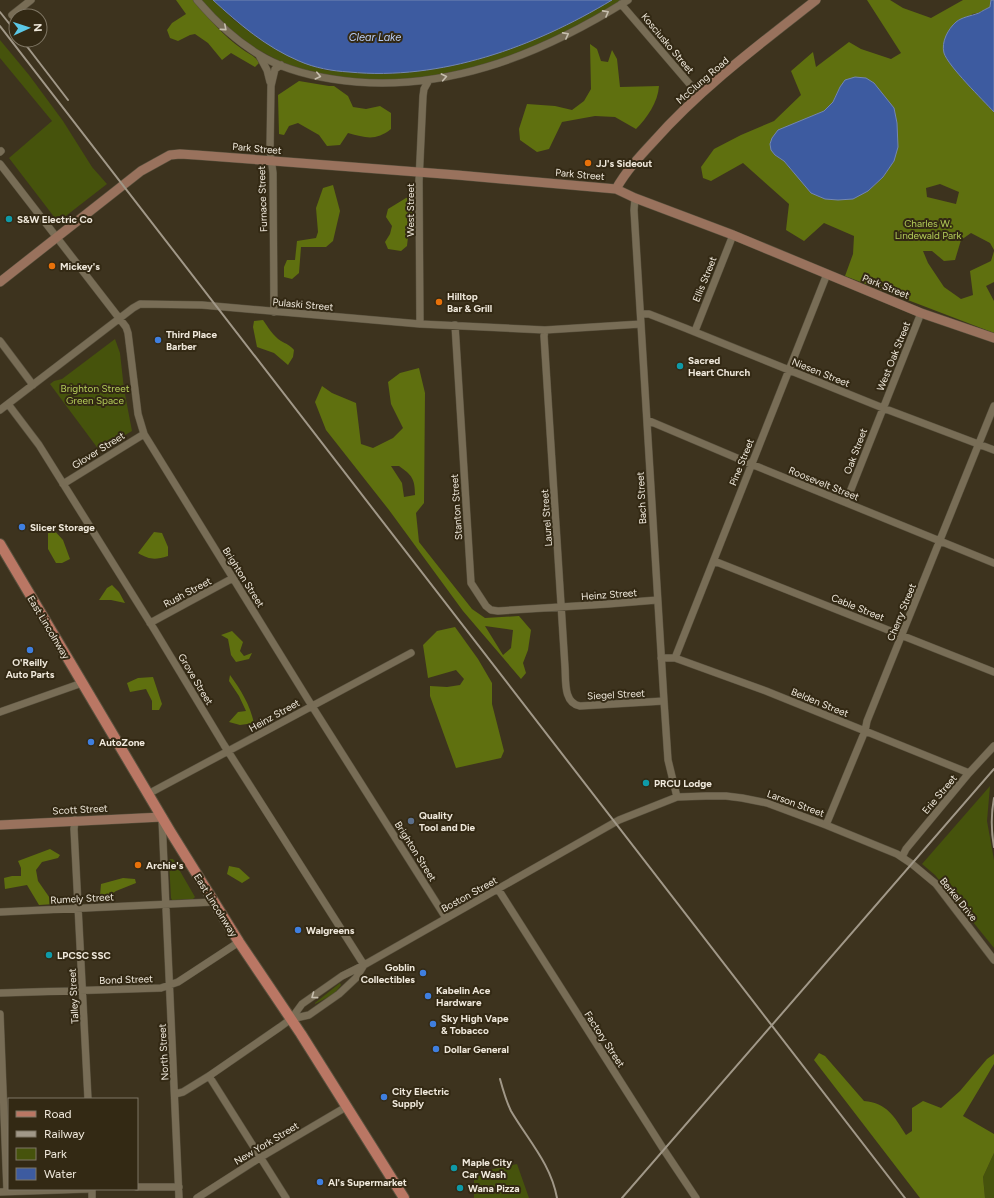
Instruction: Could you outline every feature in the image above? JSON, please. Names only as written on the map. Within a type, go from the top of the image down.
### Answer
[{"type":"main road","name":"East Lincolnway","points":[[0,544],[148,794],[214,902],[291,1019],[404,1198]]},
{"type":"street","points":[[21,8],[31,0]]},
{"type":"street","points":[[197,0],[221,25],[259,55],[281,65],[320,77],[346,81],[379,83],[429,80],[490,66],[524,54],[569,34],[624,2]]},
{"type":"street","name":"McClung Road","points":[[616,189],[636,160],[664,129],[699,95],[816,0]]},
{"type":"street","name":"Kosciusko Street","points":[[624,2],[699,95]]},
{"type":"street","name":"Furnace Street","points":[[259,55],[267,70],[271,86]]},
{"type":"street","name":"Furnace Street","points":[[274,312],[272,173],[270,147],[271,86],[275,69],[281,65]]},
{"type":"street","name":"West Street","points":[[420,324],[420,172],[423,96],[424,89],[429,80]]},
{"type":"street","points":[[415,81],[421,89],[423,96]]},
{"type":"street","name":"Park Street","points":[[0,282],[141,171],[165,157],[180,154],[420,172],[616,189],[635,198],[733,235],[921,313],[994,338]]},
{"type":"street","name":"Brighton Street","points":[[0,164],[126,327],[137,408],[144,434],[312,706],[446,918]]},
{"type":"street","name":"Bach Street","points":[[635,198],[634,210],[668,760],[677,797]]},
{"type":"street","name":"Ellis Street","points":[[694,331],[733,235]]},
{"type":"street","name":"Pine Street","points":[[675,658],[827,274]]},
{"type":"street","name":"Pulaski Street","points":[[0,410],[140,304],[202,305],[420,324],[545,330],[641,324]]},
{"type":"street","name":"West Oak Street","points":[[883,408],[921,313]]},
{"type":"street","name":"Niesen Street","points":[[641,314],[649,314],[694,331],[883,408],[994,450]]},
{"type":"street","name":"Stanton Street","points":[[455,326],[471,583],[486,606],[491,610],[498,611],[562,607]]},
{"type":"street","name":"Laurel Street","points":[[545,330],[544,336],[567,693],[571,703]]},
{"type":"street","points":[[0,341],[33,384]]},
{"type":"street","name":"Grove Street","points":[[8,404],[39,445],[228,751],[364,965]]},
{"type":"street","name":"Cherry Street","points":[[826,825],[865,731],[867,721],[994,406]]},
{"type":"street","name":"Oak Street","points":[[846,502],[883,408]]},
{"type":"street","name":"Roosevelt Street","points":[[647,420],[994,563]]},
{"type":"street","name":"Glover Street","points":[[63,484],[144,434]]},
{"type":"street","name":"Cable Street","points":[[714,560],[994,672]]},
{"type":"street","name":"Rush Street","points":[[150,623],[233,578]]},
{"type":"street","name":"Heinz Street","points":[[562,607],[657,600]]},
{"type":"street","name":"Heinz Street","points":[[148,794],[411,653]]},
{"type":"street","name":"Belden Street","points":[[661,658],[675,658],[764,691],[969,773]]},
{"type":"street","points":[[0,712],[82,683]]},
{"type":"street","name":"Siegel Street","points":[[571,703],[580,706],[664,701]]},
{"type":"street","name":"Erie Street","points":[[902,857],[906,849],[969,773],[994,746]]},
{"type":"street","name":"Larson Street","points":[[677,797],[726,796],[756,800],[826,825],[902,857]]},
{"type":"street","name":"Boston Street","points":[[175,1094],[183,1092],[209,1076],[291,1019],[302,1004],[342,976],[584,840],[609,830],[643,810],[677,797]]},
{"type":"street","name":"Scott Street","points":[[0,825],[75,820],[162,817]]},
{"type":"street","name":"North Street","points":[[162,817],[179,1198]]},
{"type":"street","name":"Talley Street","points":[[75,820],[74,829],[88,1098]]},
{"type":"street","name":"Berkel Drive","points":[[902,857],[936,884],[994,960]]},
{"type":"street","name":"Factory Street","points":[[498,889],[696,1198]]},
{"type":"street","points":[[166,905],[214,902]]},
{"type":"street","name":"Rumely Street","points":[[0,912],[166,905]]},
{"type":"street","name":"Bond Street","points":[[0,994],[161,988],[186,978],[239,942]]},
{"type":"street","name":"Boston Street","points":[[291,1019],[309,1015],[339,994],[356,978],[364,965]]},
{"type":"street","points":[[0,1014],[3,1191],[46,1190]]},
{"type":"street","points":[[209,1076],[286,1198]]},
{"type":"street","name":"New York Street","points":[[197,1198],[261,1157],[346,1107]]},
{"type":"street","points":[[138,1187],[179,1187]]},
{"type":"green space","points":[[176,0],[193,0],[222,32],[235,44],[254,57],[259,63],[255,67],[231,53],[222,60],[208,43],[195,34],[178,41],[170,38],[167,30],[172,23],[186,14]]},
{"type":"green space","points":[[200,0],[213,0],[234,20],[264,42],[299,61],[325,70],[388,74],[465,63],[507,50],[549,33],[612,0],[624,0],[557,37],[505,59],[442,75],[412,79],[374,81],[340,78],[298,68],[281,62],[255,48],[227,27]]},
{"type":"green space","name":"Charles W. Lindewald Park","points":[[867,0],[890,0],[903,8],[931,18],[963,0],[991,0],[990,7],[978,13],[972,14],[951,65],[994,112],[994,250],[990,243],[971,233],[961,240],[955,260],[944,261],[932,251],[923,251],[928,263],[944,287],[961,299],[973,295],[970,271],[991,261],[994,251],[994,282],[986,286],[994,301],[994,333],[845,276],[853,254],[854,236],[824,223],[804,241],[786,230],[789,204],[743,163],[711,181],[703,178],[701,167],[714,149],[741,135],[774,121],[801,95],[791,71],[813,52],[816,67],[849,42],[861,49],[891,59],[901,53]],"holes":[[[840,87],[894,161],[883,177],[868,191],[794,173],[784,161],[775,155],[807,119],[824,111],[833,102]],[[940,184],[959,192],[956,204],[927,197],[926,188]]]},
{"type":"green space","points":[[0,40],[29,75],[63,121],[92,167],[107,184],[58,222],[9,158],[52,121],[0,58]]},
{"type":"green space","points":[[590,44],[597,49],[601,61],[608,62],[612,50],[617,59],[620,87],[659,86],[657,98],[648,115],[636,129],[615,117],[595,116],[562,122],[549,149],[537,152],[520,140],[519,129],[527,104],[555,106],[572,110],[584,101],[591,89]]},
{"type":"green space","points":[[299,81],[334,86],[348,96],[353,107],[366,109],[380,106],[391,113],[391,129],[376,137],[366,137],[348,133],[340,145],[327,146],[319,135],[298,123],[289,126],[284,135],[279,134],[278,95]]},
{"type":"green space","points":[[333,185],[340,211],[333,241],[326,247],[301,247],[299,273],[292,279],[284,277],[284,267],[287,260],[295,260],[297,241],[316,238],[318,232],[316,208],[323,188]]},
{"type":"green space","points":[[414,197],[415,206],[410,219],[407,246],[401,251],[388,249],[385,242],[390,234],[392,226],[386,217],[388,209],[406,198]]},
{"type":"green space","points":[[263,320],[276,337],[294,350],[293,357],[288,365],[274,353],[257,347],[253,327],[254,321]]},
{"type":"green space","name":"Brighton Street Green Space","points":[[115,339],[120,353],[124,389],[132,431],[99,450],[50,384],[54,381],[62,379]]},
{"type":"green space","points":[[419,368],[425,393],[424,503],[416,513],[419,542],[472,609],[485,618],[519,616],[531,630],[528,650],[523,663],[526,673],[521,679],[463,611],[389,510],[326,430],[315,402],[322,386],[332,393],[356,403],[361,444],[373,448],[393,438],[403,428],[391,404],[388,382],[400,373]],"holes":[[[391,466],[399,466],[410,475],[413,481],[415,495],[404,497],[402,483]],[[485,626],[513,630],[511,648],[503,655]]]},
{"type":"green space","points":[[52,528],[63,540],[70,559],[62,563],[56,563],[48,549],[48,533]]},
{"type":"green space","points":[[154,532],[162,533],[168,547],[168,556],[153,559],[138,553]]},
{"type":"green space","points":[[112,585],[119,592],[125,603],[111,600],[99,600],[107,588]]},
{"type":"green space","points":[[455,627],[478,659],[492,683],[492,704],[504,751],[501,758],[456,768],[430,696],[430,686],[447,687],[460,685],[464,679],[456,670],[428,678],[423,645],[437,631]]},
{"type":"green space","points":[[232,631],[243,642],[240,651],[244,656],[252,653],[249,659],[236,662],[231,655],[228,639],[221,635]]},
{"type":"green space","points":[[230,675],[245,698],[254,723],[240,725],[229,722],[238,712],[246,711],[239,696],[229,681]]},
{"type":"green space","points":[[153,677],[162,704],[159,710],[152,710],[152,701],[146,689],[130,692],[127,683],[138,678]]},
{"type":"green space","points":[[990,786],[987,821],[994,860],[994,948],[935,875],[922,864]]},
{"type":"green space","points":[[50,849],[60,855],[58,858],[42,862],[36,870],[38,881],[54,904],[39,905],[27,885],[5,889],[4,878],[21,876],[21,868],[18,861]]},
{"type":"green space","points":[[170,859],[173,859],[195,897],[193,899],[172,900]]},
{"type":"green space","points":[[229,866],[239,868],[250,878],[242,883],[227,874]]},
{"type":"green space","points":[[123,878],[135,879],[136,883],[116,891],[106,898],[100,896],[101,884]]},
{"type":"green space","points":[[340,983],[341,985],[334,994],[315,1004],[315,1003]]},
{"type":"green space","points":[[819,1053],[825,1056],[864,1101],[879,1104],[894,1116],[906,1135],[912,1131],[912,1108],[923,1101],[941,1108],[960,1091],[987,1059],[994,1054],[994,1064],[963,1116],[994,1134],[994,1153],[983,1177],[985,1198],[920,1198],[814,1060]]},
{"type":"green space","points":[[994,1153],[994,1198],[985,1198],[983,1177]]},
{"type":"green space","points":[[517,1164],[529,1198],[474,1198],[474,1173]]},
{"type":"water","name":"Clear Lake","points":[[213,0],[612,0],[551,32],[519,46],[486,57],[452,66],[418,71],[384,73],[330,70],[311,66],[299,61],[264,42]]},
{"type":"water","points":[[991,0],[994,0],[994,112],[952,66],[943,49],[944,40],[953,25],[961,19],[979,13],[990,7]]},
{"type":"water","points":[[855,77],[866,78],[874,83],[894,108],[897,123],[898,147],[894,161],[883,177],[868,191],[853,199],[825,199],[811,193],[784,161],[775,155],[771,150],[770,144],[772,138],[778,130],[824,111],[833,102],[845,80]]},
{"type":"railway","points":[[0,12],[8,22]]},
{"type":"railway","points":[[0,26],[905,1198]]},
{"type":"railway","points":[[28,48],[68,100]]},
{"type":"railway","points":[[622,1198],[994,769]]},
{"type":"railway","points":[[994,798],[992,810],[992,834],[994,847]]},
{"type":"railway","points":[[500,1079],[511,1111],[550,1174],[557,1198]]},
{"type":"place","name":"JJ's Sideout","points":[[588,163]]},
{"type":"place","name":"S&W Electric Co","points":[[9,219]]},
{"type":"place","name":"Mickey's","points":[[52,266]]},
{"type":"place","name":"Hilltop Bar & Grill","points":[[439,302]]},
{"type":"place","name":"Third Place Barber","points":[[158,340]]},
{"type":"place","name":"Sacred Heart Church","points":[[680,366]]},
{"type":"place","name":"Slicer Storage","points":[[22,527]]},
{"type":"place","name":"O'Reilly Auto Parts","points":[[30,650]]},
{"type":"place","name":"AutoZone","points":[[91,742]]},
{"type":"place","name":"PRCU Lodge","points":[[646,783]]},
{"type":"place","name":"Quality Tool and Die","points":[[411,821]]},
{"type":"place","name":"Archie's","points":[[138,865]]},
{"type":"place","name":"Walgreens","points":[[298,930]]},
{"type":"place","name":"LPCSC SSC","points":[[49,955]]},
{"type":"place","name":"Goblin Collectibles","points":[[423,973]]},
{"type":"place","name":"Kabelin Ace Hardware","points":[[428,996]]},
{"type":"place","name":"Sky High Vape & Tobacco","points":[[433,1024]]},
{"type":"place","name":"Dollar General","points":[[436,1049]]},
{"type":"place","name":"City Electric Supply","points":[[384,1097]]},
{"type":"place","name":"Maple City Car Wash","points":[[454,1168]]},
{"type":"place","name":"Al's Supermarket","points":[[320,1182]]},
{"type":"place","name":"Wana Pizza","points":[[460,1188]]}]
